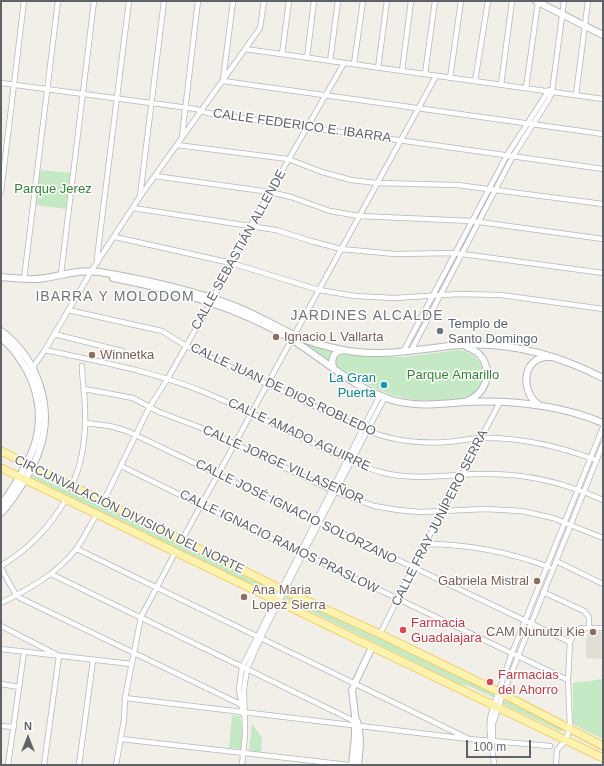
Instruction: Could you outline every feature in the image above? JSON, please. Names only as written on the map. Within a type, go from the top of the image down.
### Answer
[{"type":"main road","name":"CIRCUNVALACIÓN DIVISIÓN DEL NORTE","points":[[1,452],[283,590],[380,634],[501,693],[603,746]]},
{"type":"main road","name":"CIRCUNVALACIÓN DIVISIÓN DEL NORTE","points":[[1,468],[496,705],[603,758]]},
{"type":"street","points":[[1,192],[24,1]]},
{"type":"street","points":[[24,279],[58,1]]},
{"type":"street","points":[[61,274],[94,1]]},
{"type":"street","points":[[98,262],[97,258],[129,1]]},
{"type":"street","points":[[139,198],[164,1]]},
{"type":"street","points":[[182,138],[198,1]]},
{"type":"street","points":[[223,81],[233,1]]},
{"type":"street","points":[[33,367],[45,350],[89,272],[98,262],[139,198],[260,28],[264,1]]},
{"type":"street","points":[[282,54],[289,1]]},
{"type":"street","points":[[306,58],[314,1]]},
{"type":"street","points":[[330,61],[338,1]]},
{"type":"street","points":[[354,64],[363,1]]},
{"type":"street","points":[[378,68],[387,1]]},
{"type":"street","points":[[402,71],[411,1]]},
{"type":"street","points":[[425,74],[436,1]]},
{"type":"street","points":[[450,78],[461,1]]},
{"type":"street","points":[[476,81],[488,1]]},
{"type":"street","points":[[501,85],[512,1]]},
{"type":"street","points":[[526,88],[537,1],[603,35]]},
{"type":"street","points":[[411,351],[513,156],[550,91],[564,1]]},
{"type":"street","points":[[576,95],[588,1]]},
{"type":"street","points":[[245,50],[603,99]]},
{"type":"street","name":"CALLE SEBASTIÁN ALLENDE","points":[[103,502],[149,408],[168,378],[212,300],[251,225],[344,63]]},
{"type":"street","points":[[182,540],[436,76]]},
{"type":"street","points":[[223,81],[603,134]]},
{"type":"street","name":"CALLE FEDERICO E. IBARRA","points":[[1,83],[185,107],[207,113],[307,128],[603,168]]},
{"type":"street","points":[[403,352],[507,155],[531,124]]},
{"type":"street","points":[[177,145],[288,159],[322,172],[351,180],[377,183],[438,184],[490,188],[603,204]]},
{"type":"street","points":[[155,176],[270,192],[291,197],[330,211],[359,216],[472,221],[603,239]]},
{"type":"street","points":[[133,208],[251,225],[276,230],[341,249],[394,254],[455,253],[603,274]]},
{"type":"street","points":[[115,237],[231,263],[319,290],[355,296],[394,298],[459,294],[501,295],[603,309]]},
{"type":"street","points":[[1,277],[24,279],[44,278],[61,274],[89,272],[161,283],[256,315],[293,337],[335,371],[359,385],[383,396],[418,405],[464,402],[500,402],[540,406],[579,415],[603,423]]},
{"type":"street","name":"CALLE JUAN DE DIOS ROBLEDO","points":[[68,310],[162,331],[186,346],[268,383],[365,430],[397,440],[423,442],[448,442],[481,438],[520,440],[555,446],[596,460]]},
{"type":"street","points":[[1,331],[20,349],[33,367],[42,391],[45,418],[40,450],[22,478],[1,504]]},
{"type":"street","points":[[54,334],[122,350]]},
{"type":"street","points":[[293,337],[346,350],[374,353],[403,352],[463,345],[486,345],[515,348],[556,357],[603,378]]},
{"type":"street","points":[[1,338],[16,353],[25,366],[36,394],[39,413],[38,430],[29,466]]},
{"type":"street","points":[[463,345],[479,354],[485,364],[487,373],[486,384],[480,393],[472,399],[464,402]]},
{"type":"street","name":"CALLE AMADO AGUIRRE","points":[[45,350],[168,378],[213,396],[349,460],[377,471],[430,478],[485,474],[519,476],[554,482],[603,500]]},
{"type":"street","points":[[335,371],[332,365],[333,357],[337,352],[346,350]]},
{"type":"street","points":[[540,406],[534,401],[528,392],[526,385],[527,374],[531,367],[541,358],[556,357]]},
{"type":"street","points":[[72,487],[78,473],[83,452],[85,423],[82,366]]},
{"type":"street","name":"CALLE JORGE VILLASEÑOR","points":[[84,389],[133,398],[149,408],[183,420],[334,491],[363,502],[388,509],[409,512],[442,512],[485,508],[512,510],[543,515],[571,524],[603,538]]},
{"type":"street","points":[[242,765],[245,735],[243,705],[239,689],[244,668],[277,600],[383,396]]},
{"type":"street","name":"CALLE FRAY JUNÍPERO SERRA","points":[[380,634],[425,544],[500,402]]},
{"type":"street","name":"CALLE JOSÉ IGNACIO SOLÓRZANO","points":[[85,423],[118,428],[136,435],[570,642]]},
{"type":"street","points":[[501,693],[512,654],[603,427]]},
{"type":"street","points":[[494,765],[492,741],[496,705],[518,656],[603,444]]},
{"type":"street","name":"CALLE IGNACIO RAMOS PRASLOW","points":[[121,466],[568,680]]},
{"type":"street","points":[[1,513],[15,496],[22,478]]},
{"type":"street","points":[[66,499],[59,512],[34,542],[1,567],[16,595],[243,705]]},
{"type":"street","points":[[1,603],[51,574],[77,548],[97,514]]},
{"type":"street","points":[[425,544],[454,545],[501,552],[553,569]]},
{"type":"street","points":[[77,548],[355,682],[469,739]]},
{"type":"street","points":[[116,765],[124,720],[125,698],[141,617],[176,552]]},
{"type":"street","points":[[556,560],[603,584]]},
{"type":"street","points":[[51,574],[356,722]]},
{"type":"street","points":[[543,592],[584,611],[589,617],[589,627]]},
{"type":"street","points":[[1,626],[59,656]]},
{"type":"street","points":[[556,765],[557,750],[566,740],[570,728],[568,680],[570,642],[573,635],[578,630],[589,627],[603,628]]},
{"type":"street","points":[[358,765],[360,742],[352,690],[372,646]]},
{"type":"street","points":[[1,649],[131,664]]},
{"type":"street","points":[[8,765],[24,652]]},
{"type":"street","points":[[44,765],[59,656]]},
{"type":"street","points":[[79,765],[93,660]]},
{"type":"street","points":[[1,684],[19,687]]},
{"type":"street","points":[[125,698],[243,714],[356,722],[469,739],[550,746]]},
{"type":"street","points":[[352,765],[356,722]]},
{"type":"street","points":[[1,726],[14,727]]},
{"type":"street","points":[[121,739],[349,765]]},
{"type":"shaded area","points":[[588,632],[603,632],[603,659],[586,658],[586,641]]},
{"type":"green space","name":"Parque Jerez","points":[[40,170],[72,173],[67,209],[35,205]]},
{"type":"green space","points":[[303,343],[334,351],[329,362]]},
{"type":"green space","name":"Parque Amarillo","points":[[459,350],[474,356],[479,362],[483,376],[482,383],[478,390],[471,395],[456,399],[434,401],[399,397],[366,384],[341,370],[336,363],[336,358],[341,354],[404,357]]},
{"type":"green space","points":[[31,475],[56,485],[60,485],[276,589],[276,591],[274,592],[257,584],[248,583],[32,478]]},
{"type":"green space","points":[[285,596],[302,604],[309,605],[494,693],[495,697],[467,685],[462,685],[285,599]]},
{"type":"green space","points":[[603,679],[603,739],[573,724],[573,683]]},
{"type":"green space","points":[[504,700],[562,726],[564,730],[560,731],[504,705]]},
{"type":"green space","points":[[232,715],[240,716],[243,733],[241,749],[229,748]]},
{"type":"green space","points":[[252,724],[262,738],[261,752],[249,750]]},
{"type":"place","name":"Templo de Santo Domingo","points":[[440,331]]},
{"type":"place","name":"Ignacio L Vallarta","points":[[276,337]]},
{"type":"place","name":"Winnetka","points":[[92,355]]},
{"type":"place","name":"La Gran Puerta","points":[[384,385]]},
{"type":"place","name":"Gabriela Mistral","points":[[537,581]]},
{"type":"place","name":"Ana Maria Lopez Sierra","points":[[244,597]]},
{"type":"place","name":"Farmacia Guadalajara","points":[[403,630]]},
{"type":"place","name":"CAM Nunutzi Kie","points":[[593,632]]},
{"type":"place","name":"Farmacias del Ahorro","points":[[490,682]]},
{"type":"district","name":"IBARRA Y MOLODOM","points":[[115,297]]},
{"type":"district","name":"JARDINES ALCALDE","points":[[367,316]]}]
